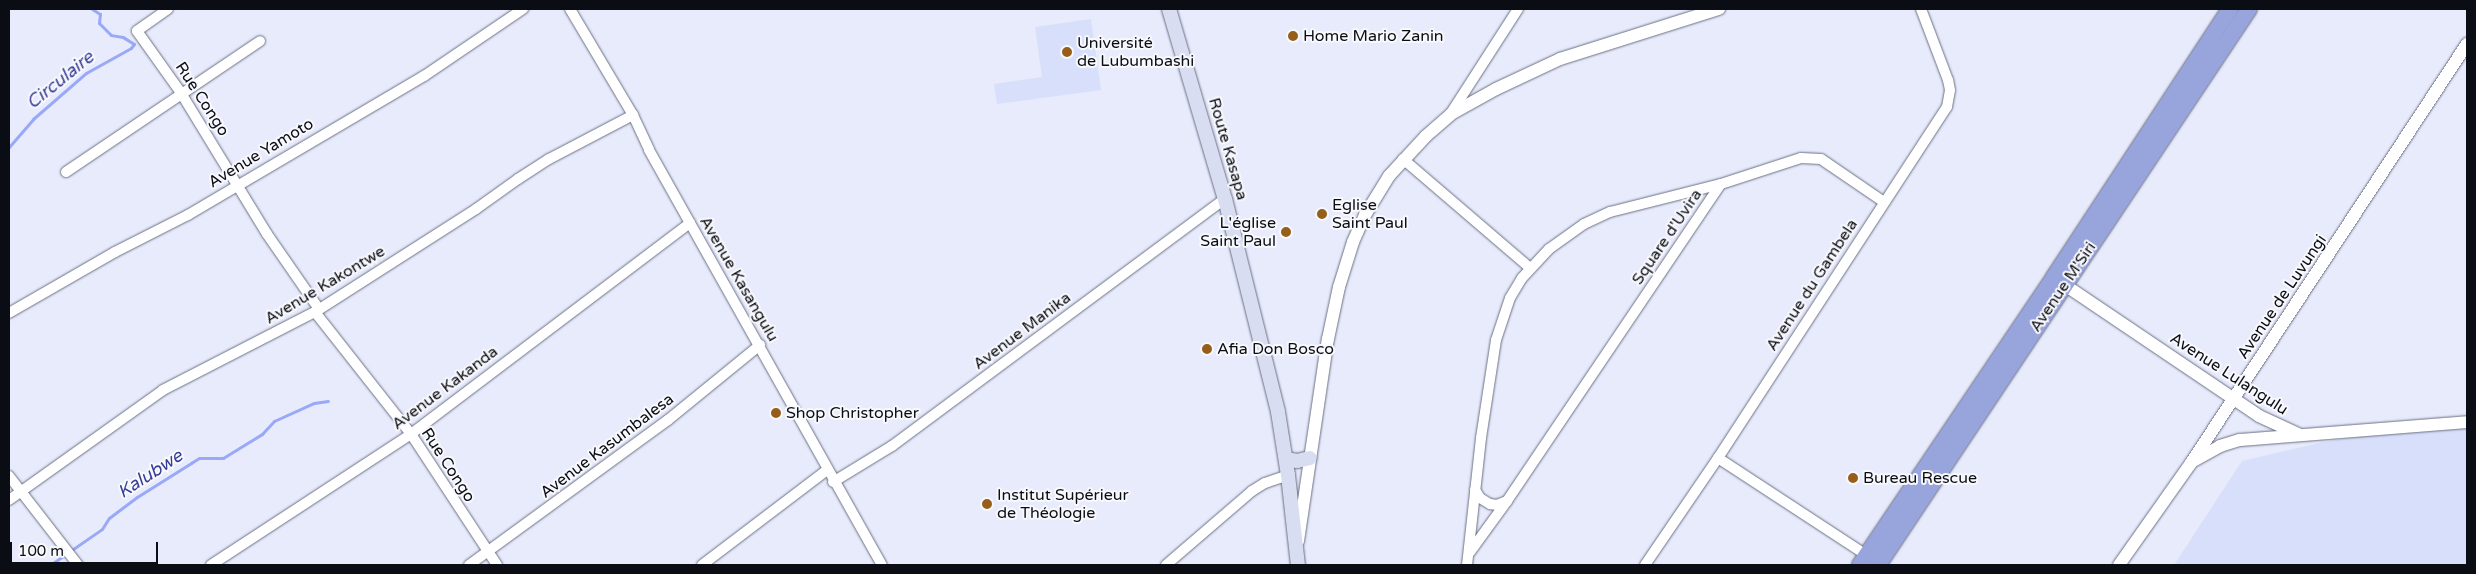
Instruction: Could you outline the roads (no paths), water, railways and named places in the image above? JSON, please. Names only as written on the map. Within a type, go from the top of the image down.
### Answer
[{"type":"highway","name":"Avenue M'Siri","points":[[2060,281],[2230,9]]},
{"type":"highway","name":"Avenue M'Siri","points":[[1868,562],[2060,281],[2250,9]]},
{"type":"main road","name":"Route Kasapa","points":[[1169,9],[1224,199],[1278,412],[1286,459],[1298,565]]},
{"type":"main road","points":[[1286,459],[1297,461],[1310,458]]},
{"type":"street","name":"Rue Congo","points":[[168,9],[138,31],[182,93],[267,234],[317,311],[411,434],[487,553],[497,565]]},
{"type":"street","name":"Avenue Yamoto","points":[[9,313],[128,244],[188,216],[424,76],[522,9]]},
{"type":"street","name":"Avenue Kasangulu","points":[[570,9],[633,115],[649,150],[760,345],[833,482],[882,565]]},
{"type":"street","points":[[1294,565],[1328,339],[1344,267],[1365,215],[1381,187],[1403,160],[1451,114],[1518,9]]},
{"type":"street","points":[[1451,114],[1496,88],[1560,59],[1719,9]]},
{"type":"street","name":"Avenue du Gambela","points":[[1645,565],[1718,458],[1949,101],[1948,80],[1921,9]]},
{"type":"street","points":[[66,172],[260,40]]},
{"type":"street","name":"Avenue de Luvungi","points":[[2119,565],[2234,399],[2467,44]]},
{"type":"street","name":"Avenue Kakontwe","points":[[9,500],[162,390],[317,311],[549,159],[633,115]]},
{"type":"street","points":[[1720,184],[1801,158],[1810,157],[1821,160],[1884,202]]},
{"type":"street","points":[[1403,160],[1530,268]]},
{"type":"street","name":"Square d'Uvira","points":[[1470,553],[1475,490],[1496,340],[1510,298],[1530,268],[1565,236],[1610,212],[1720,184]]},
{"type":"street","name":"Square d'Uvira","points":[[1470,553],[1720,184]]},
{"type":"street","name":"Avenue Manika","points":[[833,482],[892,446],[1224,199]]},
{"type":"street","name":"Avenue Kakanda","points":[[211,565],[411,434],[690,224]]},
{"type":"street","name":"Avenue Lulangulu","points":[[2060,281],[2268,421],[2298,434],[2466,421]]},
{"type":"street","name":"Avenue Kasumbalesa","points":[[469,565],[668,420],[760,345]]},
{"type":"street","points":[[2191,463],[2212,449],[2226,443],[2298,434]]},
{"type":"street","points":[[1718,458],[1868,562]]},
{"type":"street","points":[[702,565],[828,470]]},
{"type":"street","points":[[1166,565],[1252,491],[1265,483],[1288,475]]},
{"type":"street","points":[[9,476],[76,562]]},
{"type":"street","points":[[1475,490],[1480,498],[1490,504],[1497,505],[1507,501]]},
{"type":"street","points":[[1467,565],[1470,553]]},
{"type":"waterway","name":"Circulaire","points":[[9,147],[33,119],[86,73],[131,48],[134,44],[123,37],[111,35],[99,23],[100,14],[92,9]]},
{"type":"waterway","name":"Kalubwe","points":[[50,565],[102,529],[109,518],[137,497],[199,458],[223,458],[262,434],[274,421],[314,403],[328,401]]},
{"type":"place","name":"Home Mario Zanin","points":[[1293,36]]},
{"type":"place","name":"Université de Lubumbashi","points":[[1067,52]]},
{"type":"place","name":"Eglise Saint Paul","points":[[1322,214]]},
{"type":"place","name":"L'église Saint Paul","points":[[1286,232]]},
{"type":"place","name":"Afia Don Bosco","points":[[1207,349]]},
{"type":"place","name":"Shop Christopher","points":[[776,413]]},
{"type":"place","name":"Bureau Rescue","points":[[1853,478]]},
{"type":"place","name":"Institut Supérieur de Théologie","points":[[987,504]]}]
